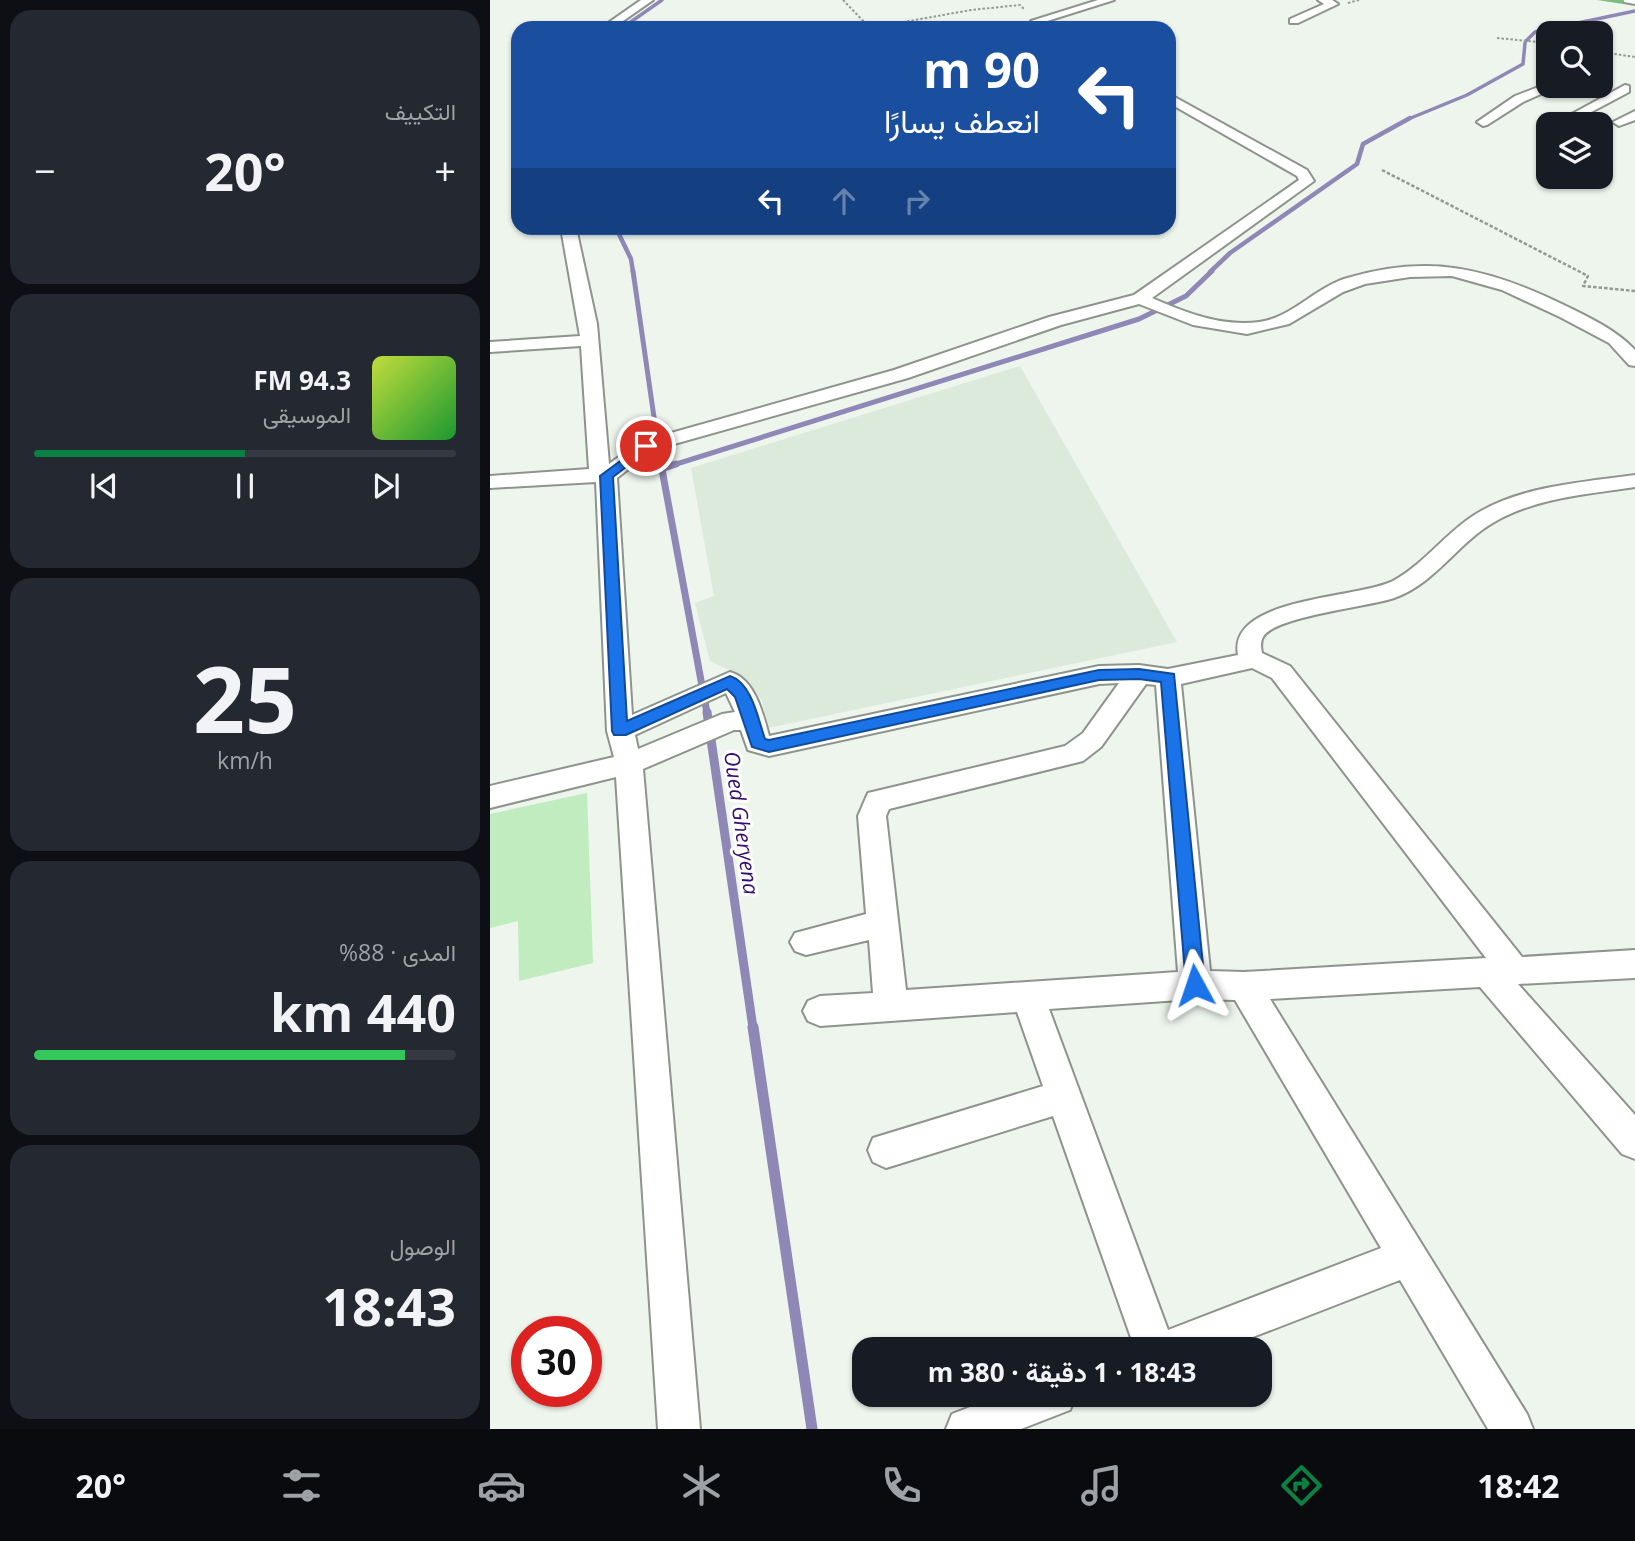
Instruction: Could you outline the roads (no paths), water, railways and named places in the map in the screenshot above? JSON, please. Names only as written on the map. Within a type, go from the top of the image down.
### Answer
[{"type":"street","points":[[616,21],[648,0]]},
{"type":"street","points":[[1036,21],[1109,0]]},
{"type":"street","points":[[1294,21],[1333,4],[1323,0]]},
{"type":"street","points":[[1628,0],[1635,1]]},
{"type":"street","points":[[1582,112],[1630,90]]},
{"type":"street","points":[[1483,122],[1520,99],[1536,93]]},
{"type":"street","points":[[490,482],[603,475],[646,446],[901,374],[1055,321],[1140,299],[1307,181],[1302,173],[1176,101]]},
{"type":"street","points":[[1619,122],[1635,116]]},
{"type":"street","points":[[570,235],[588,324],[603,475],[620,731],[629,764],[679,1429]]},
{"type":"street","points":[[1140,299],[1220,326],[1260,327],[1286,319],[1336,288],[1357,281],[1453,271],[1489,279],[1590,325],[1615,340],[1635,361]]},
{"type":"street","points":[[490,347],[580,341]]},
{"type":"street","points":[[1252,660],[1248,645],[1250,637],[1259,627],[1292,614],[1388,592],[1423,572],[1463,534],[1508,506],[1570,491],[1635,481]]},
{"type":"street","points":[[620,731],[730,681],[742,695],[741,721],[758,743],[769,746],[1099,675],[1139,674],[1168,678],[1261,660],[1281,673],[1501,972],[1635,1142]]},
{"type":"street","points":[[891,1006],[872,816],[878,801],[1073,754],[1092,740],[1139,674]]},
{"type":"street","points":[[1168,678],[1195,985]]},
{"type":"street","points":[[490,797],[629,764],[741,721]]},
{"type":"street","points":[[806,942],[883,923]]},
{"type":"street","points":[[820,1011],[1195,985],[1244,986],[1635,964]]},
{"type":"street","points":[[1244,986],[1512,1429]]},
{"type":"street","points":[[1028,996],[1151,1337]]},
{"type":"street","points":[[886,1150],[1064,1096]]},
{"type":"street","points":[[1202,1337],[1408,1257]]},
{"type":"street","points":[[967,1429],[1024,1407]]},
{"type":"waterway","name":"Oued Gheryena","points":[[632,21],[662,0]]},
{"type":"waterway","points":[[1526,41],[1535,32],[1635,11]]},
{"type":"waterway","points":[[1407,119],[1467,95],[1523,64],[1525,43]]},
{"type":"waterway","points":[[1210,272],[1230,253],[1357,164],[1363,144],[1407,119]]},
{"type":"waterway","name":"Oued Gheryena","points":[[619,235],[631,259],[633,272]]},
{"type":"waterway","name":"Oued Gheryena","points":[[633,271],[661,466]]},
{"type":"waterway","points":[[670,466],[1139,319],[1186,296],[1212,271]]},
{"type":"waterway","name":"Oued Gheryena","points":[[661,464],[662,469]]},
{"type":"waterway","points":[[670,466],[676,464]]},
{"type":"waterway","points":[[662,469],[670,466]]},
{"type":"waterway","name":"Oued Gheryena","points":[[662,469],[707,713]]},
{"type":"waterway","name":"Oued Gheryena","points":[[707,712],[753,1028]]},
{"type":"waterway","name":"Oued Gheryena","points":[[753,1027],[812,1429]]}]
